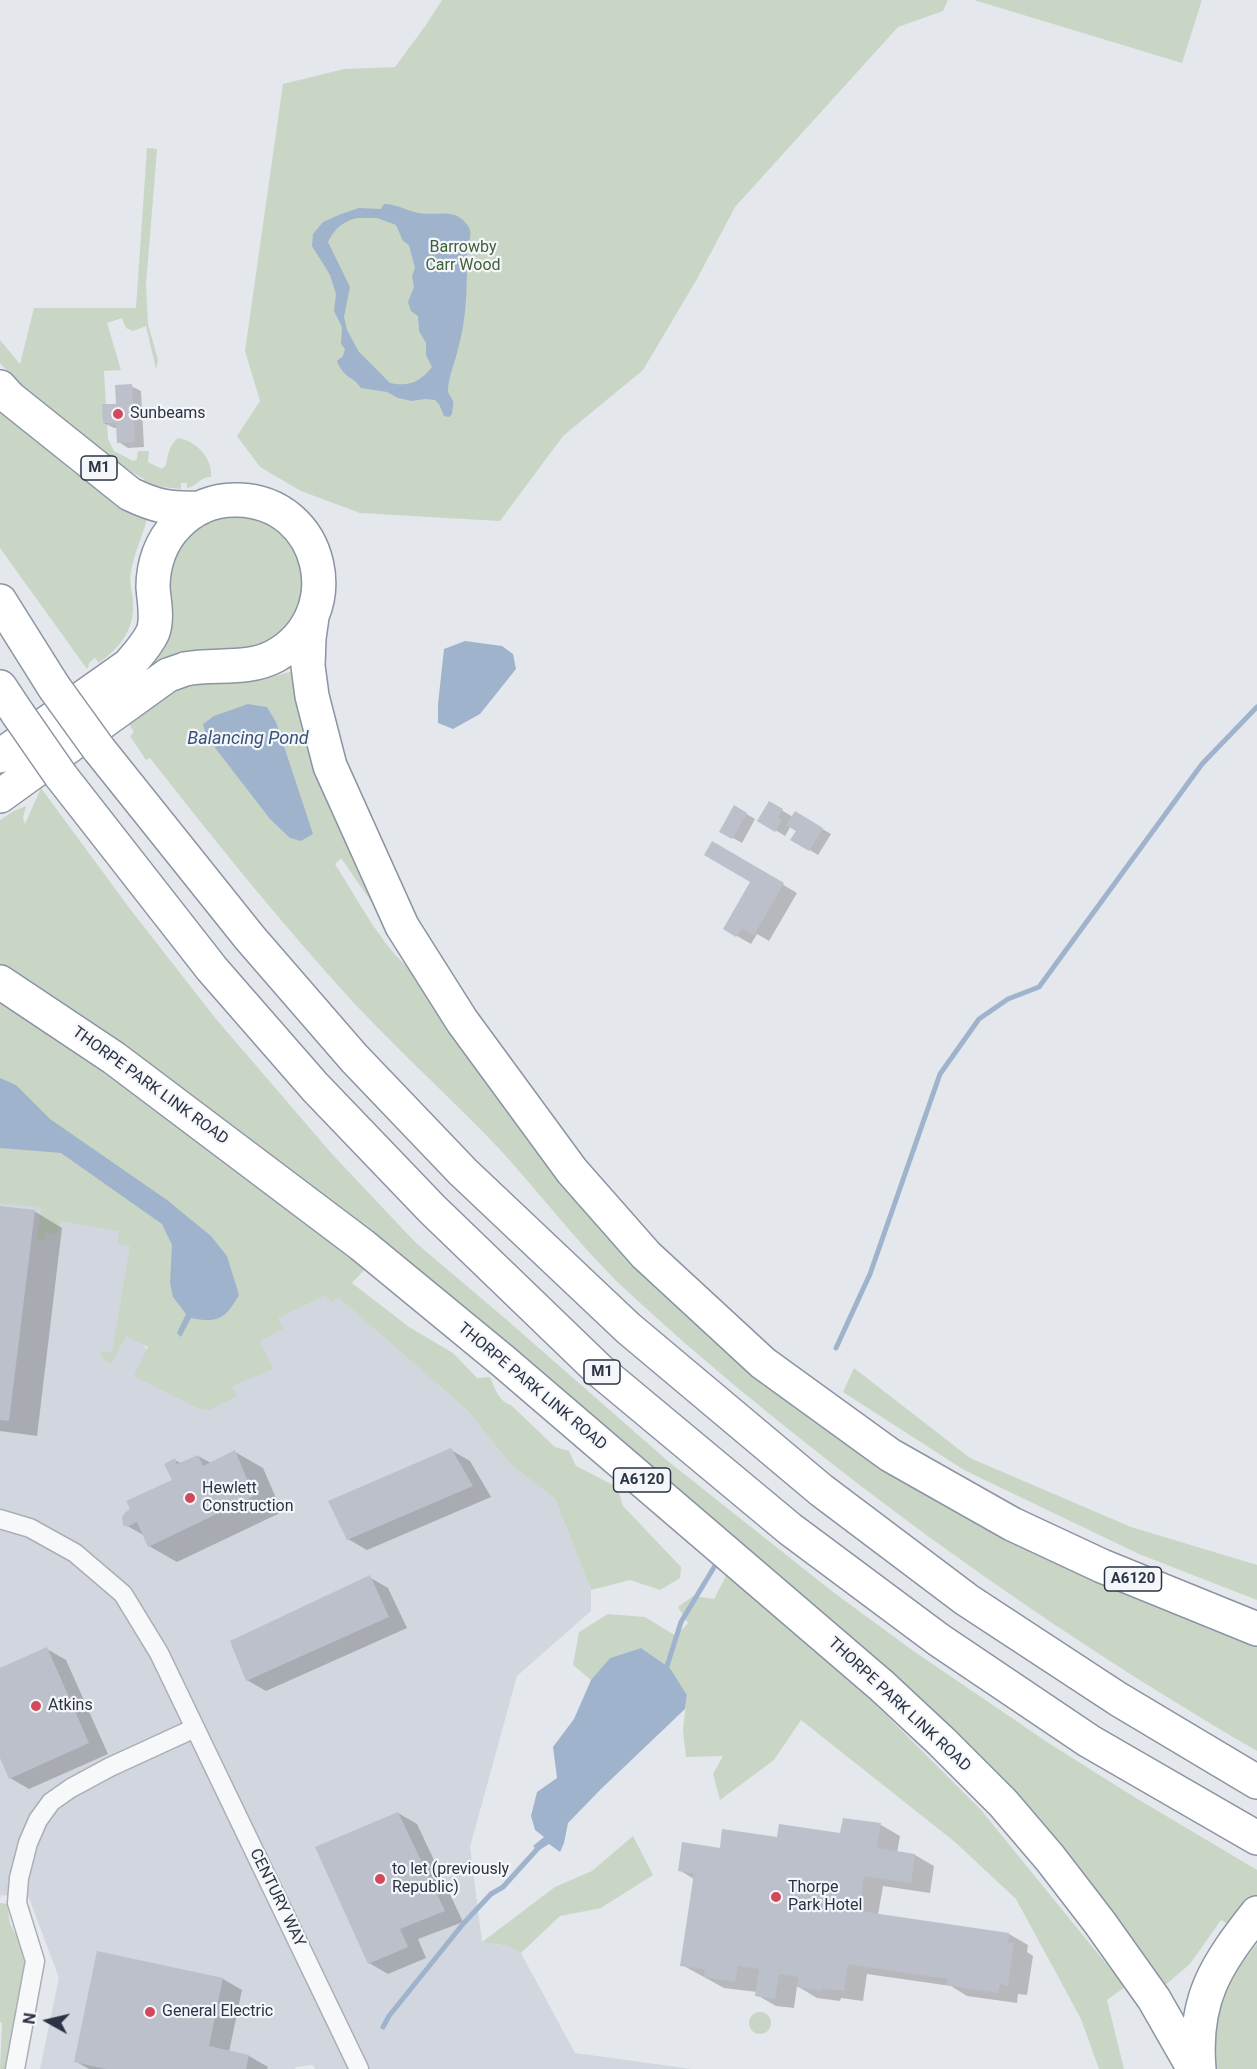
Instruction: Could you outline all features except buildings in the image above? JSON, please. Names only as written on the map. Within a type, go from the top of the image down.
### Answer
[{"type":"highway","name":"M1","points":[[0,387],[10,398],[130,494],[151,504],[176,509],[200,508]]},
{"type":"highway","points":[[0,756],[129,665],[145,646],[153,631],[156,618],[154,574],[161,547],[177,524],[200,508],[220,501],[247,500],[279,511],[292,520],[303,533],[312,548],[317,563],[318,597],[312,617],[289,647],[273,657],[256,663],[186,669],[168,675],[0,796]]},
{"type":"highway","points":[[0,602],[54,687],[98,748],[250,938],[354,1058],[463,1172],[628,1329],[821,1490],[967,1600],[1118,1699],[1257,1782]]},
{"type":"highway","name":"A6120","points":[[312,617],[308,666],[312,696],[330,766],[402,926],[462,1021],[572,1171],[645,1255],[763,1363],[890,1455],[1011,1524],[1102,1566],[1257,1629]]},
{"type":"highway","name":"M1","points":[[0,687],[61,776],[212,969],[315,1087],[432,1209],[599,1370],[790,1529],[939,1640],[1089,1741],[1257,1838]]},
{"type":"highway","name":"THORPE PARK LINK ROAD","points":[[0,982],[114,1058],[362,1245],[521,1377],[882,1686],[1003,1803],[1050,1858],[1154,1999],[1194,2069]]},
{"type":"highway","points":[[1199,2069],[1198,2046],[1204,2002],[1218,1966],[1250,1922]]},
{"type":"street","name":"CENTURY WAY","points":[[0,1519],[30,1528],[53,1539],[75,1553],[123,1594],[159,1653],[359,2069]]},
{"type":"street","points":[[15,2069],[35,1961],[17,1903],[19,1878],[28,1843],[38,1820],[51,1802],[71,1788],[110,1767],[195,1728]]},
{"type":"shaded area","points":[[0,1183],[136,1238],[138,1337],[154,1360],[310,1272],[467,1410],[511,1465],[555,1499],[591,1590],[591,1611],[517,1676],[470,1847],[482,1942],[508,1946],[521,1953],[575,2053],[692,2069],[315,2069],[313,2065],[295,2069],[40,2069],[59,1978],[29,1898],[1,1895],[0,1899]]},
{"type":"green space","name":"Barrowby Carr Wood","points":[[442,0],[948,0],[943,11],[898,27],[735,207],[697,279],[643,370],[563,436],[500,521],[360,513],[301,491],[260,467],[237,436],[260,401],[245,351],[283,84],[344,69],[395,67]]},
{"type":"green space","points":[[974,0],[1202,0],[1182,63]]},
{"type":"green space","points":[[147,148],[157,149],[146,285],[148,324],[158,360],[156,369],[146,326],[133,331],[126,328],[122,318],[107,323],[121,370],[104,371],[108,439],[114,451],[133,461],[137,459],[138,451],[149,451],[148,462],[162,469],[166,465],[171,447],[178,438],[197,447],[209,463],[211,477],[204,478],[187,488],[187,483],[181,483],[181,489],[140,487],[144,479],[105,454],[68,426],[0,363],[0,340],[20,364],[34,308],[136,308]]},
{"type":"green space","points":[[0,405],[21,427],[72,471],[117,501],[148,514],[131,572],[133,611],[129,629],[114,650],[99,663],[95,658],[87,669],[0,548]]},
{"type":"green space","points":[[253,514],[292,540],[302,562],[305,586],[299,609],[286,629],[266,643],[0,780],[0,763],[141,664],[173,552],[206,518]]},
{"type":"green space","points":[[298,670],[372,903],[341,858],[335,864],[371,922],[393,952],[413,970],[758,1372],[1257,1640],[1257,1751],[1154,1689],[1003,1590],[954,1555],[798,1437],[654,1316],[607,1272],[485,1134],[352,1001],[249,881],[150,758],[146,760],[130,736],[134,732],[129,724],[158,700],[178,689],[208,683],[253,682]]},
{"type":"green space","points":[[41,788],[130,909],[216,1019],[332,1154],[415,1242],[669,1462],[833,1592],[912,1650],[1047,1742],[1257,1870],[1257,1942],[1221,1920],[1190,1964],[1163,1987],[988,1769],[0,972],[0,820],[26,806],[23,818],[25,824]]},
{"type":"green space","points":[[0,1004],[127,1086],[286,1205],[365,1269],[352,1283],[409,1327],[453,1353],[477,1378],[490,1377],[503,1400],[555,1447],[569,1451],[576,1466],[617,1487],[623,1506],[681,1567],[680,1578],[660,1590],[630,1580],[591,1590],[555,1499],[511,1465],[467,1410],[338,1297],[331,1303],[326,1295],[278,1318],[283,1329],[260,1341],[273,1369],[232,1386],[237,1396],[209,1410],[200,1409],[134,1376],[148,1347],[126,1336],[112,1363],[106,1362],[100,1354],[102,1351],[112,1353],[130,1246],[118,1244],[119,1231],[61,1221],[56,1235],[45,1232],[44,1241],[37,1240],[41,1208],[0,1203]]},
{"type":"green space","points":[[854,1368],[970,1458],[1131,1527],[1257,1565],[1257,1600],[1139,1554],[964,1470],[843,1392]]},
{"type":"green space","points":[[729,1570],[870,1699],[981,1810],[1125,1987],[1107,2000],[1124,2069],[1099,2069],[1081,2019],[1016,1899],[955,1842],[801,1720],[774,1760],[720,1800],[713,1774],[723,1756],[686,1757],[683,1730],[687,1695],[670,1668],[641,1648],[610,1658],[591,1680],[573,1665],[579,1632],[608,1614],[645,1617],[676,1636],[688,1623],[678,1607],[693,1596],[714,1599]]},
{"type":"green space","points":[[633,1836],[653,1875],[601,1908],[560,1916],[521,1953],[508,1946],[482,1942],[555,1887],[592,1871]]},
{"type":"green space","points":[[0,1903],[7,1904],[10,1924],[27,1955],[9,2069],[0,2069],[2,2023],[0,2022]]},
{"type":"green space","points":[[1257,1944],[1257,2069],[1215,2069],[1215,2036],[1221,2002],[1232,1977]]},
{"type":"green space","points":[[760,2012],[768,2015],[771,2023],[768,2031],[760,2034],[752,2031],[749,2023],[752,2015]]},
{"type":"water","points":[[384,204],[389,204],[424,214],[453,215],[463,220],[470,229],[467,249],[465,314],[448,389],[453,401],[452,414],[449,417],[444,416],[435,400],[412,401],[398,398],[387,392],[361,388],[342,371],[337,361],[343,356],[345,349],[341,344],[342,327],[334,311],[336,294],[330,275],[312,246],[313,234],[323,222],[341,214],[359,208],[381,209]],"holes":[[[357,218],[377,218],[396,225],[403,241],[409,245],[415,268],[412,276],[414,287],[408,302],[411,311],[418,316],[419,331],[426,343],[426,355],[432,367],[418,380],[408,384],[390,383],[359,352],[347,330],[344,317],[350,287],[328,242],[336,229],[347,221]]]},
{"type":"water","points":[[465,641],[502,646],[513,654],[516,669],[480,714],[453,729],[438,723],[444,649]]},
{"type":"water","name":"Balancing Pond","points":[[248,704],[267,707],[276,722],[313,834],[301,841],[290,838],[270,819],[206,736],[203,724],[214,716]]},
{"type":"water","points":[[0,1078],[16,1085],[50,1119],[167,1200],[211,1236],[227,1256],[239,1295],[225,1314],[208,1320],[191,1318],[181,1337],[177,1333],[186,1314],[173,1297],[170,1283],[172,1245],[162,1224],[61,1153],[0,1148]]},
{"type":"water","points":[[641,1648],[670,1668],[687,1695],[685,1709],[568,1823],[560,1852],[549,1844],[538,1851],[533,1846],[544,1837],[535,1830],[531,1816],[537,1792],[557,1778],[553,1747],[574,1719],[591,1680],[610,1658]]},
{"type":"waterway","points":[[836,1348],[870,1274],[940,1074],[979,1019],[1008,999],[1039,987],[1202,764],[1257,707]]},
{"type":"waterway","points":[[667,1666],[681,1622],[716,1564]]},
{"type":"waterway","points":[[383,2027],[389,2016],[463,1924],[491,1894],[503,1887],[540,1846]]},
{"type":"place","name":"Sunbeams","points":[[118,414]]},
{"type":"place","name":"Hewlett Construction","points":[[190,1498]]},
{"type":"place","name":"Atkins","points":[[36,1706]]},
{"type":"place","name":"to let (previously Republic)","points":[[380,1879]]},
{"type":"place","name":"Thorpe Park Hotel","points":[[776,1897]]},
{"type":"place","name":"General Electric","points":[[150,2012]]}]
